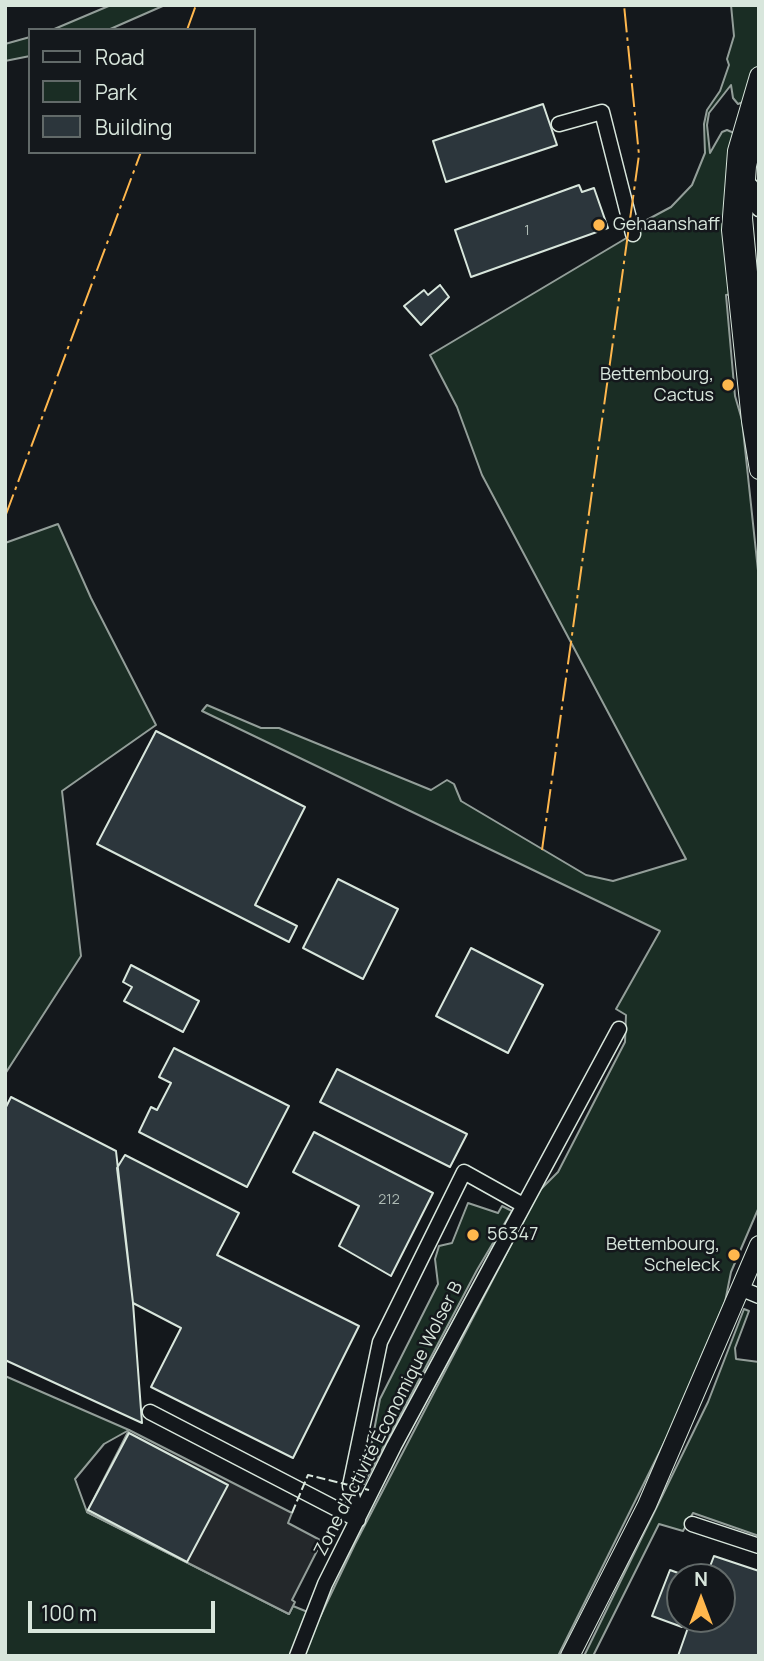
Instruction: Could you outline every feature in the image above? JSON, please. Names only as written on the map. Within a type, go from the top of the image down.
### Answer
[{"type":"main road","points":[[759,76],[744,119],[733,177],[731,230],[737,304],[759,470]]},
{"type":"main road","points":[[757,121],[744,193],[759,391]]},
{"type":"main road","points":[[733,177],[737,195],[739,265],[753,286]]},
{"type":"main road","points":[[570,1656],[647,1505],[757,1253]]},
{"type":"street","points":[[559,124],[602,112],[633,234]]},
{"type":"street","points":[[757,121],[750,191],[751,200],[759,209]]},
{"type":"street","points":[[759,312],[759,334]]},
{"type":"street","name":"Zone d'Activité Économique Wolser B","points":[[297,1656],[325,1584],[394,1446],[619,1029]]},
{"type":"street","points":[[358,1520],[350,1486],[380,1342],[464,1172],[523,1205]]},
{"type":"street","points":[[742,1289],[759,1296]]},
{"type":"street","points":[[150,1412],[358,1520]]},
{"type":"street","points":[[692,1524],[759,1546]]},
{"type":"green space","points":[[111,5],[165,5],[113,28],[57,28]]},
{"type":"green space","points":[[731,5],[759,5],[759,96],[738,104],[733,98],[731,85],[709,113],[707,125],[710,153],[722,132],[727,130],[734,133],[732,294],[726,295],[735,396],[742,420],[759,580],[759,1207],[731,1272],[725,1302],[669,1433],[558,1656],[5,1656],[5,1376],[129,1430],[104,1444],[75,1479],[87,1512],[289,1614],[293,1606],[320,1617],[355,1544],[539,1191],[558,1172],[625,1042],[626,1015],[616,1009],[660,931],[202,711],[207,705],[261,728],[279,728],[431,790],[447,780],[454,784],[461,801],[586,875],[613,881],[686,859],[482,475],[457,407],[430,355],[645,227],[643,222],[671,207],[692,185],[705,153],[704,124],[707,110],[720,91],[729,65],[727,59],[734,36]]},
{"type":"green space","points":[[28,38],[28,56],[5,61],[5,44]]},
{"type":"green space","points":[[58,524],[91,598],[156,725],[62,791],[81,956],[5,1074],[5,543]]},
{"type":"green space","points":[[468,1203],[498,1213],[502,1206],[512,1211],[477,1270],[364,1484],[380,1399],[438,1284],[435,1259],[439,1246],[452,1243]]},
{"type":"green space","points":[[744,1309],[749,1311],[735,1348],[736,1359],[759,1362],[759,1536],[693,1513],[683,1531],[659,1524],[593,1656],[584,1656],[708,1402]]},
{"type":"shaded area","points":[[129,1430],[292,1513],[288,1523],[322,1541],[292,1600],[295,1602],[289,1614],[87,1512]]},
{"type":"building","points":[[543,104],[557,145],[446,182],[433,141]]},
{"type":"building","points":[[579,185],[582,192],[594,188],[608,228],[471,277],[455,230]]},
{"type":"building","points":[[440,285],[449,297],[421,325],[404,306],[424,290],[428,295]]},
{"type":"building","points":[[156,731],[305,807],[255,905],[297,926],[289,942],[97,844]]},
{"type":"building","points":[[338,879],[398,909],[363,979],[303,948]]},
{"type":"building","points":[[471,948],[543,985],[508,1053],[436,1016]]},
{"type":"building","points":[[131,965],[199,1001],[183,1032],[124,1001],[132,987],[123,982]]},
{"type":"building","points":[[174,1048],[289,1106],[247,1187],[139,1132],[151,1107],[157,1110],[171,1083],[159,1077]]},
{"type":"building","points":[[337,1069],[467,1134],[450,1167],[320,1102]]},
{"type":"building","points":[[11,1097],[116,1151],[133,1303],[142,1423],[5,1360],[5,1109]]},
{"type":"building","points":[[314,1132],[433,1193],[391,1276],[339,1246],[359,1206],[293,1172]]},
{"type":"building","points":[[125,1155],[239,1213],[217,1255],[359,1326],[293,1458],[151,1387],[181,1328],[133,1303],[117,1168]]},
{"type":"building","points":[[129,1433],[228,1485],[187,1562],[88,1510]]},
{"type":"building","points":[[714,1556],[735,1563],[711,1563]]},
{"type":"building","points":[[736,1563],[759,1571],[759,1656],[678,1656],[686,1633],[736,1633]]},
{"type":"building","points":[[666,1580],[666,1621],[652,1616]]},
{"type":"fence","points":[[292,1513],[308,1475],[369,1490]]},
{"type":"power","points":[[188,28],[196,5]]},
{"type":"power","points":[[542,850],[639,155],[624,5]]},
{"type":"power","points":[[5,517],[140,154]]},
{"type":"place","name":"Gehaanshaff","points":[[599,225]]},
{"type":"place","name":"Bettembourg, Cactus","points":[[728,385]]},
{"type":"place","name":"56347","points":[[473,1235]]},
{"type":"place","name":"Bettembourg, Scheleck","points":[[734,1255]]}]
